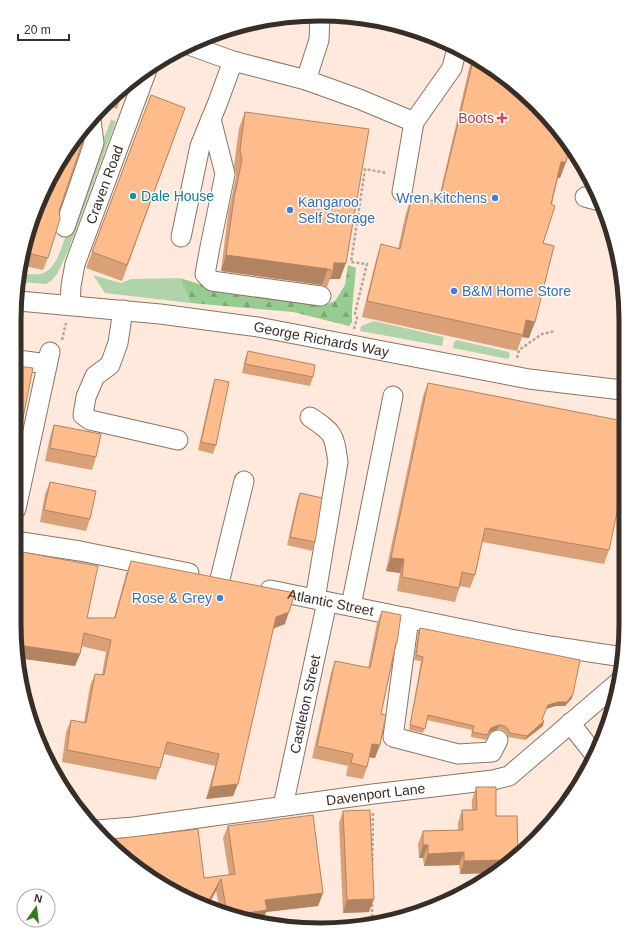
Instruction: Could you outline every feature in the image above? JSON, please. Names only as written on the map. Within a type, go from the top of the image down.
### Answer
[{"type":"street","points":[[306,80],[319,40],[320,21]]},
{"type":"street","points":[[197,48],[233,61],[306,80],[359,99],[414,122]]},
{"type":"street","points":[[403,184],[414,122],[452,68],[456,54]]},
{"type":"street","points":[[181,238],[200,146],[233,61]]},
{"type":"street","name":"Craven Road","points":[[70,305],[71,286],[75,264],[144,79]]},
{"type":"street","points":[[211,118],[225,174],[205,274],[212,281],[321,296]]},
{"type":"street","points":[[65,226],[94,143],[92,127]]},
{"type":"street","name":"George Richards Way","points":[[22,301],[123,310],[258,327],[512,375],[568,384],[619,390]]},
{"type":"street","points":[[123,310],[118,343],[110,365],[95,376],[86,397],[82,415],[90,420],[178,440]]},
{"type":"street","points":[[21,360],[48,358],[21,485]]},
{"type":"street","points":[[351,606],[393,396]]},
{"type":"street","name":"Castleton Street","points":[[283,806],[321,600],[338,462],[335,442],[328,430],[310,417]]},
{"type":"street","points":[[220,579],[244,480]]},
{"type":"street","name":"Atlantic Street","points":[[21,542],[80,551],[544,645],[617,656]]},
{"type":"street","points":[[409,618],[393,737],[458,754],[492,752],[498,740]]},
{"type":"street","name":"Davenport Lane","points":[[103,829],[134,827],[373,794],[493,780],[509,776],[612,688]]},
{"type":"street","points":[[570,723],[591,750]]},
{"type":"path","points":[[356,312],[367,264],[351,262],[365,170],[403,184]]},
{"type":"path","points":[[48,358],[60,347],[70,305]]},
{"type":"path","points":[[512,375],[519,350],[542,334],[555,331]]},
{"type":"path","points":[[372,882],[373,794]]},
{"type":"path","points":[[372,898],[372,918]]},
{"type":"green space","points":[[111,120],[116,121],[68,251],[57,274],[46,284],[24,282],[25,274],[42,274],[53,265],[57,259]]},
{"type":"green space","points":[[348,265],[356,268],[352,322],[349,326],[293,312],[191,303],[180,278],[209,287],[327,304],[335,301],[345,285]]},
{"type":"green space","points":[[93,275],[121,283],[131,279],[180,278],[191,303],[105,293]]},
{"type":"green space","points":[[374,321],[444,337],[442,346],[360,331],[361,326]]},
{"type":"green space","points":[[457,340],[509,352],[510,356],[508,359],[453,348],[454,342]]},
{"type":"building","points":[[473,63],[517,95],[545,123],[568,153],[566,162],[561,162],[551,204],[555,206],[543,243],[554,246],[535,322],[526,320],[523,335],[367,301],[381,244],[400,249],[412,196],[439,202]]},
{"type":"building","name":"Dale House","points":[[151,95],[185,108],[127,265],[92,252]]},
{"type":"building","name":"Kangaroo Self Storage","points":[[245,112],[369,129],[346,263],[334,263],[333,271],[328,269],[226,255],[234,198],[242,160],[240,150]]},
{"type":"building","points":[[85,136],[59,211],[60,219],[48,258],[29,253],[31,243],[44,206],[61,170]]},
{"type":"building","points":[[248,351],[315,365],[313,377],[245,364]]},
{"type":"building","points":[[21,366],[33,368],[21,428]]},
{"type":"building","points":[[215,379],[229,382],[216,445],[201,442]]},
{"type":"building","points":[[428,383],[619,420],[619,503],[609,550],[485,528],[475,575],[462,572],[459,588],[402,577],[404,559],[391,558]]},
{"type":"building","points":[[54,425],[101,434],[96,457],[50,448]]},
{"type":"building","points":[[50,482],[96,491],[90,519],[44,510]]},
{"type":"building","points":[[300,493],[322,498],[315,542],[290,537]]},
{"type":"building","points":[[21,552],[98,566],[87,618],[115,618],[131,561],[295,593],[289,612],[276,617],[238,784],[211,787],[219,754],[167,742],[160,768],[67,750],[71,720],[86,723],[95,674],[104,675],[111,640],[84,633],[80,654],[22,646]]},
{"type":"building","points":[[382,611],[401,615],[397,643],[381,714],[386,715],[380,745],[372,744],[367,767],[351,763],[353,754],[317,746],[335,661],[370,668]]},
{"type":"building","points":[[420,628],[580,660],[573,694],[567,702],[558,702],[548,705],[542,719],[544,721],[527,736],[510,733],[505,726],[499,725],[491,728],[487,735],[472,732],[474,726],[428,715],[425,729],[410,725],[423,657],[416,655]]},
{"type":"building","points":[[476,787],[496,787],[496,816],[517,816],[518,848],[501,862],[501,860],[464,861],[464,852],[428,854],[428,845],[423,845],[423,831],[463,830],[462,810],[477,810]]},
{"type":"building","points":[[370,810],[374,899],[347,900],[343,811]]},
{"type":"building","points":[[313,815],[323,893],[265,900],[267,910],[243,913],[226,908],[221,879],[208,901],[170,883],[154,873],[123,849],[113,839],[198,829],[204,878],[235,874],[228,826]]},
{"type":"place","name":"Boots","points":[[502,118]]},
{"type":"place","name":"Dale House","points":[[133,196]]},
{"type":"place","name":"Wren Kitchens","points":[[495,198]]},
{"type":"place","name":"Kangaroo Self Storage","points":[[290,210]]},
{"type":"place","name":"B&M Home Store","points":[[454,291]]},
{"type":"place","name":"Rose & Grey","points":[[220,598]]}]
